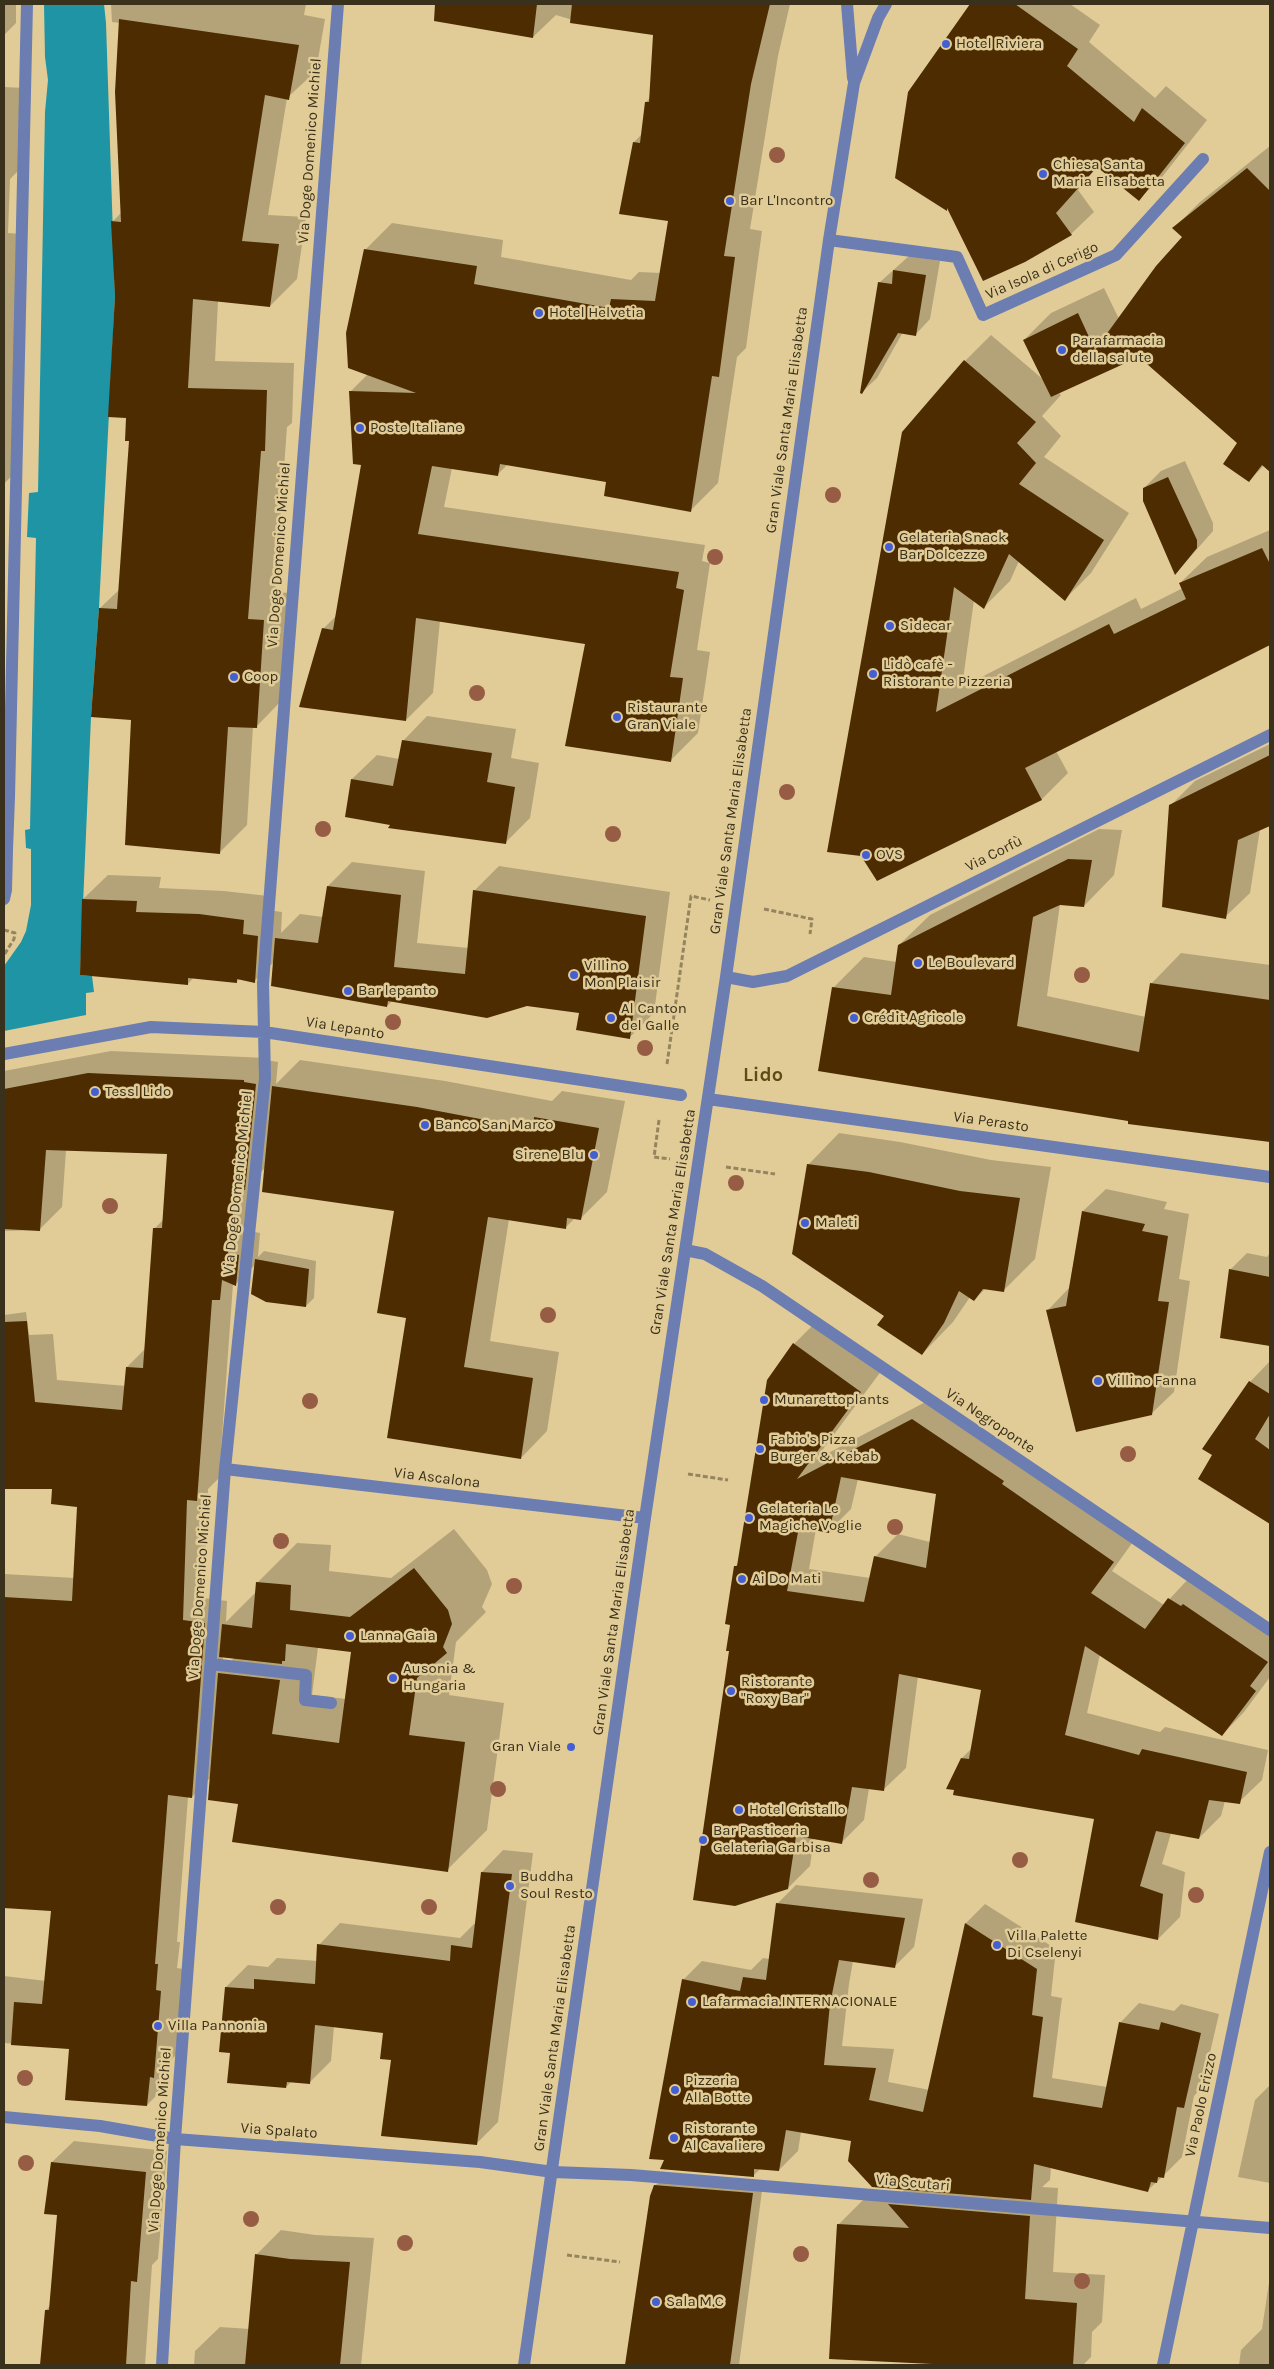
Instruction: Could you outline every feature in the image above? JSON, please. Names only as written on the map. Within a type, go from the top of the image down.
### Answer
[{"type":"street","points":[[4,899],[6,890],[27,4]]},
{"type":"street","name":"Via Doge Domenico Michiel","points":[[162,2365],[175,2139],[225,1469],[265,1078],[263,983],[338,4]]},
{"type":"street","name":"Gran Viale Santa Maria Elisabetta","points":[[848,4],[854,83]]},
{"type":"street","name":"Gran Viale Santa Maria Elisabetta","points":[[524,2365],[645,1518],[726,977],[828,240],[854,83],[878,18],[886,4]]},
{"type":"street","name":"Via Isola di Cerigo","points":[[828,240],[957,257],[983,315],[1116,255],[1204,159]]},
{"type":"street","name":"Via Corfù","points":[[726,977],[753,982],[787,976],[1270,735]]},
{"type":"street","name":"Via Lepanto","points":[[4,1054],[151,1027],[264,1032],[681,1095]]},
{"type":"street","name":"Via Perasto","points":[[708,1099],[1270,1177]]},
{"type":"street","name":"Via Negroponte","points":[[685,1250],[705,1254],[762,1286],[1270,1630]]},
{"type":"street","name":"Via Ascalona","points":[[225,1469],[645,1518]]},
{"type":"street","points":[[211,1664],[306,1675],[305,1700],[331,1703]]},
{"type":"street","name":"Via Paolo Erizzo","points":[[1163,2365],[1270,1852]]},
{"type":"street","name":"Via Spalato","points":[[4,2117],[100,2126],[175,2139],[480,2162],[553,2172]]},
{"type":"street","name":"Via Scutari","points":[[553,2172],[631,2175],[1270,2228]]},
{"type":"path","points":[[673,1160],[654,1157],[663,1092],[691,896],[710,900]]},
{"type":"path","points":[[761,908],[812,919]]},
{"type":"path","points":[[4,930],[15,933],[14,939],[4,955]]},
{"type":"path","points":[[725,1167],[775,1174]]},
{"type":"path","points":[[688,1474],[728,1480]]},
{"type":"path","points":[[566,2255],[620,2262]]},
{"type":"water","points":[[44,4],[104,4],[106,23],[115,296],[99,608],[91,717],[80,975],[92,976],[94,992],[86,993],[86,1015],[4,1031],[4,966],[21,942],[26,931],[31,905],[31,849],[26,848],[25,830],[30,829],[36,538],[27,537],[29,493],[38,492],[45,112],[48,80],[45,57]]},
{"type":"building","points":[[435,4],[537,4],[533,38],[434,21]]},
{"type":"building","points":[[572,4],[770,4],[751,84],[724,256],[735,257],[719,377],[712,376],[691,512],[604,496],[606,482],[500,464],[498,476],[432,466],[418,534],[679,572],[676,588],[684,590],[670,677],[683,678],[671,762],[565,746],[585,644],[416,618],[406,721],[299,707],[322,628],[333,630],[361,465],[353,464],[349,391],[416,393],[348,368],[346,333],[364,249],[477,266],[474,284],[609,308],[611,299],[655,301],[668,221],[619,214],[633,142],[640,143],[645,102],[649,102],[653,35],[570,23]]},
{"type":"building","points":[[970,4],[1015,4],[1078,49],[1067,66],[1134,122],[1142,108],[1185,143],[1139,201],[1097,167],[1056,213],[1072,235],[1025,262],[983,281],[947,208],[947,211],[895,178],[908,92]]},
{"type":"building","points":[[119,19],[299,45],[289,100],[265,95],[242,241],[279,244],[270,307],[193,299],[188,388],[267,390],[265,451],[261,451],[248,619],[264,620],[257,728],[228,727],[220,854],[125,845],[131,720],[91,717],[99,608],[117,609],[129,441],[125,441],[126,418],[108,417],[115,296],[111,221],[121,222],[115,92]]},
{"type":"building","points":[[1247,168],[1270,191],[1270,472],[1262,465],[1249,482],[1223,464],[1237,443],[1139,357],[1051,397],[1023,340],[1078,313],[1095,350],[1156,266],[1182,237],[1172,228]]},
{"type":"building","points":[[893,270],[926,275],[916,336],[898,333],[862,394],[860,393],[878,282],[892,284]]},
{"type":"building","points":[[964,360],[1036,422],[1017,443],[1036,463],[1019,484],[1104,540],[1065,601],[1009,554],[984,609],[954,587],[936,712],[1109,624],[1114,634],[1186,599],[1179,583],[1262,548],[1270,564],[1270,645],[1025,768],[1042,800],[877,881],[861,856],[827,852],[902,432]]},
{"type":"building","points":[[1168,477],[1197,540],[1197,548],[1175,575],[1143,501],[1143,488]]},
{"type":"building","points":[[402,740],[492,753],[487,782],[515,787],[506,844],[388,828],[390,825],[345,817],[351,779],[393,786]]},
{"type":"building","points":[[1270,755],[1270,826],[1238,840],[1226,919],[1162,907],[1169,805]]},
{"type":"building","points":[[1068,859],[1092,860],[1084,907],[1060,905],[1033,917],[1017,1026],[1139,1052],[1150,983],[1270,1000],[1270,1142],[1128,1124],[1128,1121],[818,1071],[832,987],[891,995],[898,945]]},
{"type":"building","points":[[327,886],[401,895],[394,967],[465,974],[473,890],[646,916],[630,1039],[576,1030],[579,1013],[527,1006],[487,1018],[388,1001],[387,1007],[271,986],[275,938],[318,943]]},
{"type":"building","points":[[82,899],[137,901],[136,912],[199,914],[244,920],[243,934],[258,936],[255,983],[237,979],[237,983],[188,978],[188,985],[80,975]]},
{"type":"building","points":[[88,1073],[244,1080],[244,1082],[256,1084],[245,1190],[236,1188],[228,1253],[239,1255],[236,1286],[222,1280],[220,1300],[212,1300],[197,1501],[187,1500],[183,1620],[205,1623],[192,1798],[168,1795],[155,1964],[158,1964],[156,1990],[161,1991],[154,2078],[150,2077],[147,2106],[65,2100],[69,2049],[11,2045],[14,2002],[42,2004],[51,1911],[4,1908],[4,1597],[72,1601],[77,1507],[51,1504],[52,1489],[4,1489],[4,1322],[27,1321],[35,1402],[122,1410],[126,1367],[143,1368],[153,1228],[162,1228],[167,1154],[46,1150],[40,1231],[4,1229],[4,1089]]},
{"type":"building","points":[[272,1086],[417,1107],[533,1129],[534,1117],[599,1128],[581,1220],[567,1218],[566,1229],[488,1217],[464,1367],[533,1378],[521,1459],[387,1438],[406,1318],[377,1313],[394,1211],[262,1192]]},
{"type":"building","points":[[807,1164],[869,1172],[960,1191],[1020,1198],[1004,1292],[983,1289],[974,1301],[959,1291],[944,1323],[922,1355],[877,1325],[884,1316],[792,1254]]},
{"type":"building","points":[[1082,1211],[1145,1224],[1142,1231],[1168,1236],[1158,1301],[1169,1302],[1152,1415],[1076,1432],[1046,1310],[1066,1306]]},
{"type":"building","points":[[255,1259],[309,1269],[306,1307],[266,1302],[251,1294]]},
{"type":"building","points":[[1229,1269],[1270,1277],[1270,1346],[1220,1338]]},
{"type":"building","points":[[793,1343],[861,1392],[797,1479],[912,1419],[1004,1481],[1002,1484],[1114,1562],[1091,1593],[1145,1629],[1168,1598],[1181,1606],[1183,1604],[1268,1662],[1250,1686],[1256,1691],[1222,1736],[1085,1646],[1065,1735],[1139,1755],[1142,1749],[1247,1772],[1240,1804],[1209,1800],[1199,1839],[1156,1831],[1140,1886],[1163,1894],[1158,1940],[1075,1922],[1094,1819],[953,1795],[954,1790],[946,1789],[961,1758],[969,1759],[981,1690],[899,1674],[884,1791],[852,1787],[842,1844],[796,1836],[788,1889],[735,1906],[693,1900],[729,1651],[726,1651],[730,1625],[725,1624],[734,1566],[737,1566],[767,1380]],"holes":[[[841,1477],[936,1494],[926,1568],[874,1556],[864,1602],[787,1591],[799,1527],[829,1533]]]},
{"type":"building","points":[[1249,1381],[1270,1394],[1270,1414],[1255,1439],[1270,1450],[1270,1524],[1198,1479],[1212,1455],[1202,1449]]},
{"type":"building","points":[[414,1568],[448,1610],[452,1624],[443,1647],[447,1653],[417,1678],[409,1735],[465,1742],[448,1872],[232,1842],[238,1804],[208,1800],[218,1673],[280,1680],[272,1734],[339,1743],[351,1652],[286,1644],[285,1661],[282,1661],[282,1664],[219,1657],[222,1624],[252,1628],[256,1582],[291,1585],[290,1610],[350,1617]]},
{"type":"building","points":[[481,1872],[512,1874],[477,2145],[381,2136],[391,2060],[380,2059],[383,2033],[315,2025],[310,2084],[287,2082],[286,2088],[227,2083],[230,2053],[219,2052],[225,1987],[254,1989],[254,1979],[315,1984],[317,1944],[450,1961],[451,1945],[472,1948]]},
{"type":"building","points":[[776,1903],[905,1918],[895,1968],[839,1960],[830,2004],[824,2065],[876,2068],[869,2100],[923,2112],[965,1923],[1037,1969],[1032,2015],[1043,2017],[1033,2097],[1102,2108],[1119,2022],[1159,2030],[1161,2022],[1201,2033],[1184,2108],[1177,2107],[1164,2178],[1158,2177],[1157,2183],[1151,2182],[1148,2192],[1034,2164],[1031,2200],[872,2187],[848,2161],[851,2141],[786,2130],[779,2171],[754,2169],[754,2177],[660,2169],[664,2160],[649,2159],[682,1979],[740,1991],[743,1977],[766,1980]]},
{"type":"building","points":[[51,2162],[146,2172],[137,2282],[131,2281],[126,2365],[40,2365],[45,2310],[49,2310],[57,2215],[44,2214]]},
{"type":"building","points":[[654,2185],[753,2193],[730,2365],[625,2365],[650,2196]]},
{"type":"building","points":[[888,2204],[1030,2216],[1025,2299],[1077,2303],[1073,2365],[953,2365],[829,2359],[837,2224],[909,2228]]},
{"type":"building","points":[[255,2254],[290,2259],[350,2262],[340,2365],[245,2365]]},
{"type":"place","name":"Hotel Riviera","points":[[946,44]]},
{"type":"place","name":"Chiesa Santa Maria Elisabetta","points":[[1043,174]]},
{"type":"place","name":"Bar L'Incontro","points":[[730,201]]},
{"type":"place","name":"Hotel Helvetia","points":[[539,313]]},
{"type":"place","name":"Parafarmacia della salute","points":[[1062,350]]},
{"type":"place","name":"Poste Italiane","points":[[360,428]]},
{"type":"place","name":"Gelateria Snack Bar Dolcezze","points":[[889,547]]},
{"type":"place","name":"Sidecar","points":[[890,626]]},
{"type":"place","name":"Lidò cafè - Ristorante Pizzeria","points":[[873,674]]},
{"type":"place","name":"Coop","points":[[234,677]]},
{"type":"place","name":"Ristaurante Gran Viale","points":[[617,717]]},
{"type":"place","name":"OVS","points":[[866,855]]},
{"type":"place","name":"Le Boulevard","points":[[918,963]]},
{"type":"place","name":"Villino Mon Plaisir","points":[[574,975]]},
{"type":"place","name":"Bar lepanto","points":[[348,991]]},
{"type":"place","name":"Al Canton del Galle","points":[[611,1018]]},
{"type":"place","name":"Crédit Agricole","points":[[854,1018]]},
{"type":"place","name":"Tessl Lido","points":[[95,1092]]},
{"type":"place","name":"Banco San Marco","points":[[425,1125]]},
{"type":"place","name":"Sirene Blu","points":[[594,1155]]},
{"type":"place","name":"Maleti","points":[[805,1223]]},
{"type":"place","name":"Villino Fanna","points":[[1098,1381]]},
{"type":"place","name":"Munarettoplants","points":[[764,1400]]},
{"type":"place","name":"Fabio's Pizza Burger & Kebab","points":[[760,1449]]},
{"type":"place","name":"Gelateria Le Magiche Voglie","points":[[749,1518]]},
{"type":"place","name":"Ai Do Mati","points":[[742,1579]]},
{"type":"place","name":"Lanna Gaia","points":[[350,1636]]},
{"type":"place","name":"Ausonia & Hungaria","points":[[393,1678]]},
{"type":"place","name":"Ristorante \"Roxy Bar\"","points":[[731,1691]]},
{"type":"place","name":"Gran Viale","points":[[571,1747]]},
{"type":"place","name":"Hotel Cristallo","points":[[739,1810]]},
{"type":"place","name":"Bar Pasticeria Gelateria Garbisa","points":[[703,1840]]},
{"type":"place","name":"Buddha Soul Resto","points":[[510,1886]]},
{"type":"place","name":"Villa Palette Di Cselenyi","points":[[997,1945]]},
{"type":"place","name":"Lafarmacia.INTERNACIONALE","points":[[692,2002]]},
{"type":"place","name":"Villa Pannonia","points":[[158,2026]]},
{"type":"place","name":"Pizzeria Alla Botte","points":[[675,2090]]},
{"type":"place","name":"Ristorante Al Cavaliere","points":[[674,2138]]},
{"type":"place","name":"Sala M.C","points":[[656,2302]]},
{"type":"district","name":"Lido","points":[[763,1075]]}]
